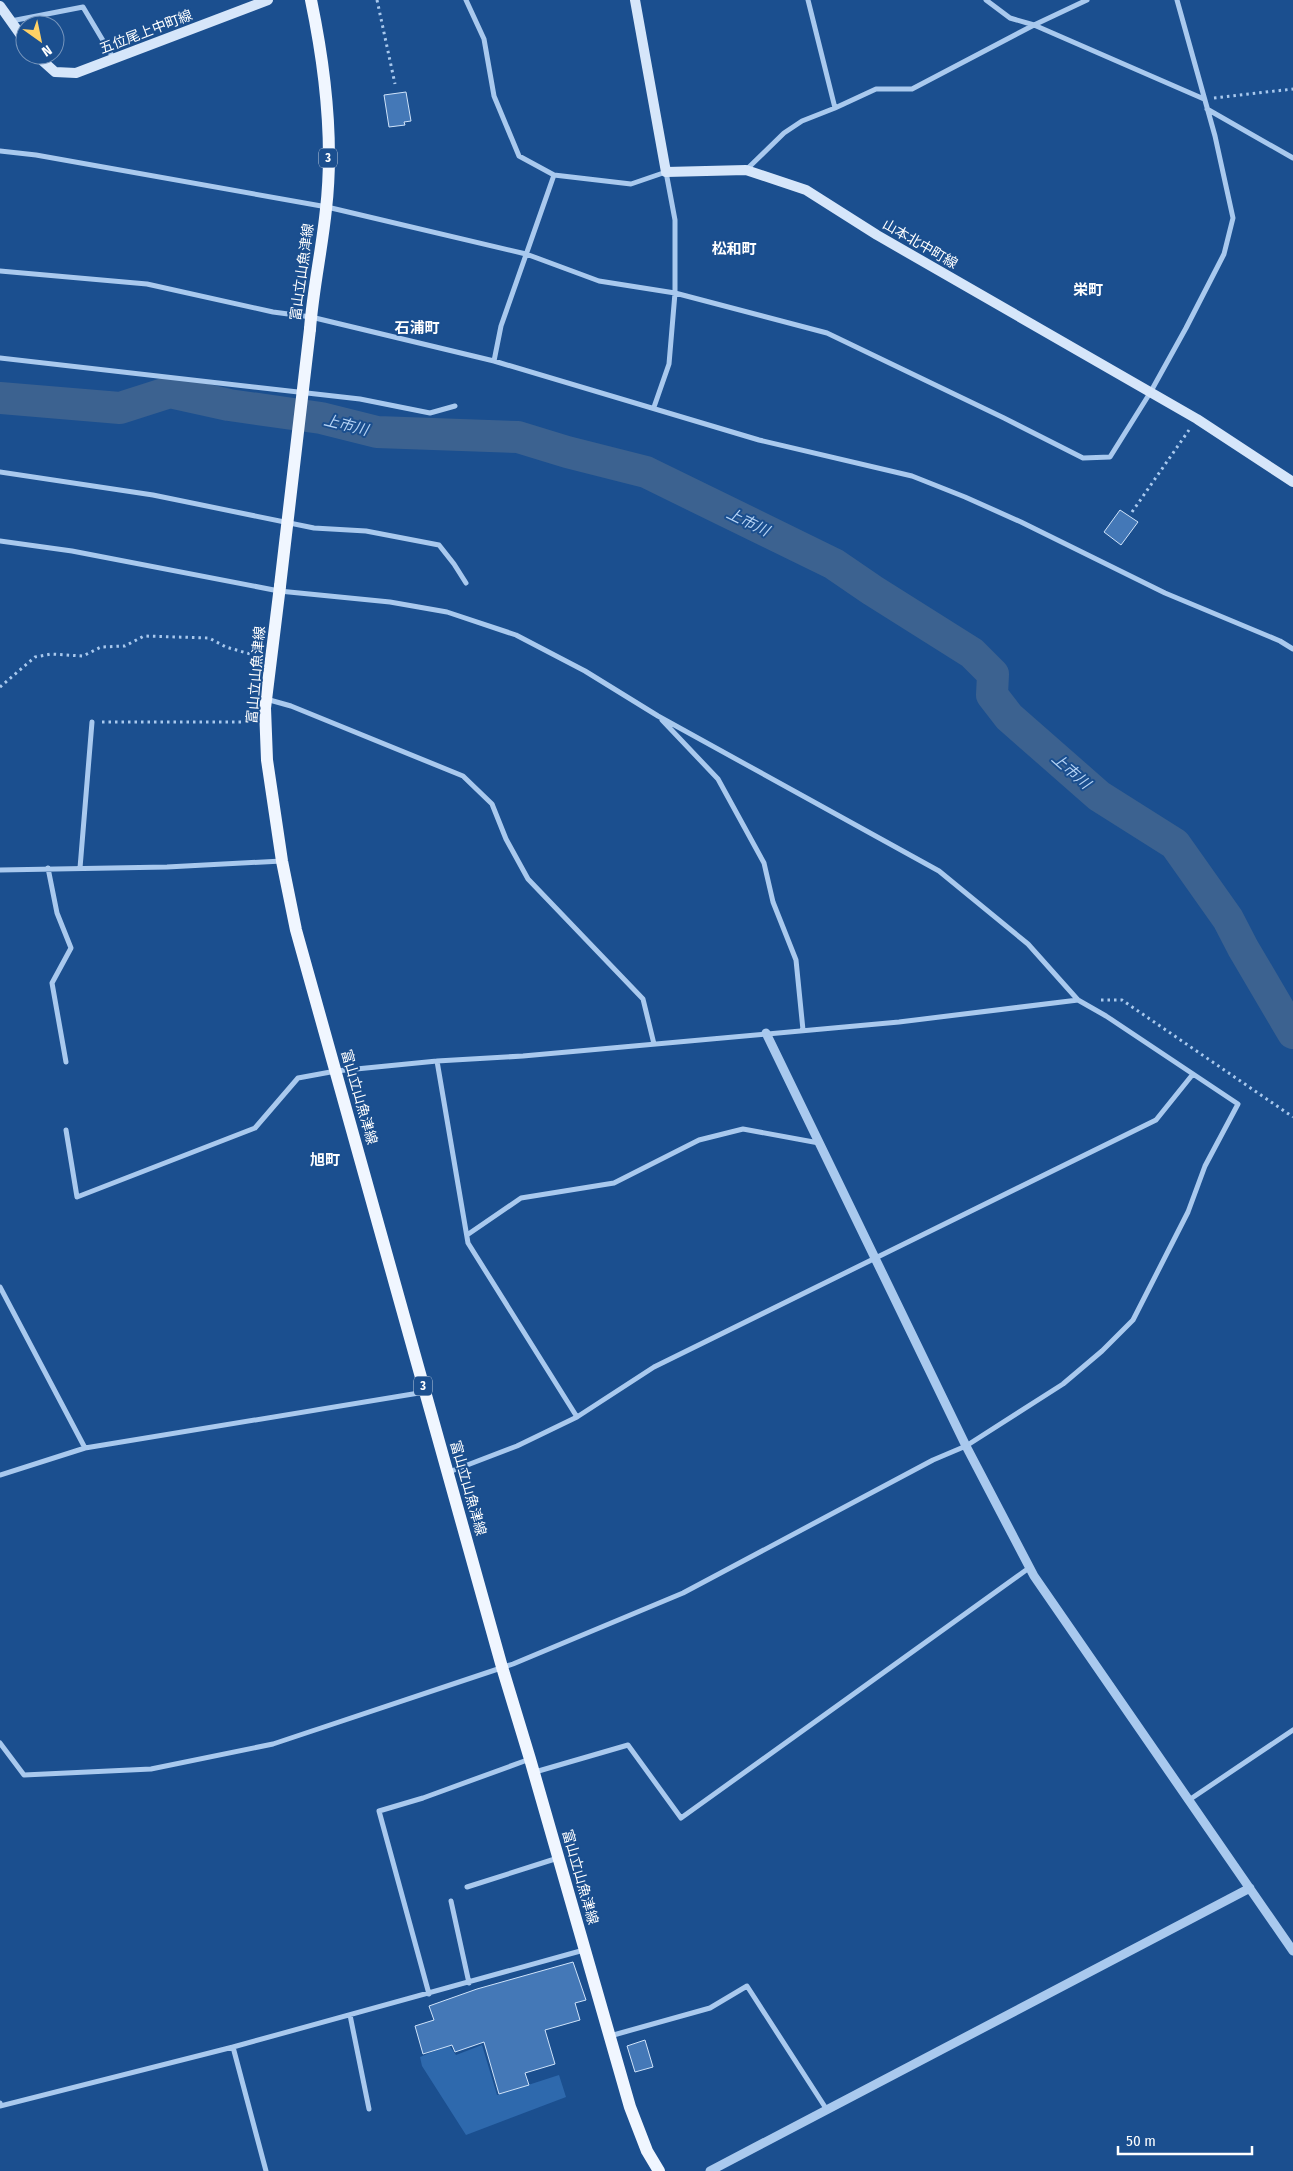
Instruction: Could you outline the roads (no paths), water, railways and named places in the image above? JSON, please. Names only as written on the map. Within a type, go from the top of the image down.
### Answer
[{"type":"main road","name":"五位尾上中町線","points":[[47,65],[55,72],[76,73],[268,0]]},
{"type":"main road","name":"富山立山魚津線","points":[[311,0],[319,41],[329,125],[326,207],[310,323],[266,699],[267,760],[282,861],[296,930],[502,1667],[630,2107],[647,2151],[659,2171]]},
{"type":"main road","points":[[635,0],[666,172]]},
{"type":"main road","points":[[0,6],[15,26]]},
{"type":"main road","points":[[0,22],[11,21]]},
{"type":"main road","name":"山本北中町線","points":[[666,172],[746,170],[806,190],[877,235],[1197,419],[1293,482]]},
{"type":"street","points":[[466,0],[484,39],[494,96],[519,156],[554,175],[631,184],[666,172],[675,220],[675,293],[669,364],[654,407]]},
{"type":"street","points":[[808,0],[835,108]]},
{"type":"street","points":[[986,0],[1010,18],[1034,25],[1204,99]]},
{"type":"street","points":[[746,170],[784,133],[802,121],[876,89],[912,89],[1034,25],[1087,0]]},
{"type":"street","points":[[0,151],[36,155],[326,207],[526,254],[599,281],[675,293],[827,333],[1083,458],[1110,457],[1150,393],[1224,254],[1233,218],[1207,109],[1177,0]]},
{"type":"street","points":[[11,21],[83,7],[114,59]]},
{"type":"street","points":[[1207,109],[1293,158]]},
{"type":"street","points":[[494,361],[501,326],[554,175]]},
{"type":"street","points":[[0,271],[147,284],[273,312],[310,323],[494,361],[654,407],[759,440],[912,476],[1021,522],[1165,593],[1280,641],[1293,649]]},
{"type":"street","points":[[0,358],[360,399],[430,413],[456,406]]},
{"type":"street","points":[[0,472],[153,495],[314,528],[366,531],[439,545],[466,583]]},
{"type":"street","points":[[0,541],[72,551],[279,588],[390,602],[447,612],[516,635],[585,671],[658,716],[939,871],[1028,944],[1078,1000],[1106,1016],[1238,1104],[1205,1166],[1188,1212],[1133,1320],[1102,1351],[1063,1384],[966,1446],[934,1460],[683,1593],[502,1667],[273,1744],[151,1769],[24,1775],[0,1743]]},
{"type":"street","points":[[266,699],[290,706],[463,776],[492,804],[506,839],[528,879],[643,999],[654,1044]]},
{"type":"street","points":[[658,716],[718,779],[764,863],[773,902],[796,960],[803,1030]]},
{"type":"street","points":[[80,868],[92,722]]},
{"type":"street","points":[[0,870],[167,868],[282,861]]},
{"type":"street","points":[[48,868],[57,913],[71,948],[52,983],[66,1062]]},
{"type":"street","points":[[66,1130],[77,1197],[255,1128],[298,1078],[336,1071],[437,1061],[523,1056],[899,1022],[1078,1000]]},
{"type":"street","points":[[766,1033],[966,1446],[1029,1568],[1293,1951]]},
{"type":"street","points":[[437,1061],[468,1242],[577,1417]]},
{"type":"street","points":[[448,1472],[517,1446],[577,1417],[654,1368],[1156,1120],[1193,1074]]},
{"type":"street","points":[[467,1236],[521,1198],[614,1183],[699,1140],[743,1128],[820,1143]]},
{"type":"street","points":[[0,1286],[85,1448]]},
{"type":"street","points":[[0,1475],[85,1448],[425,1392]]},
{"type":"street","points":[[534,1772],[628,1745],[681,1818],[1029,1568]]},
{"type":"street","points":[[1189,1800],[1293,1730]]},
{"type":"street","points":[[429,1994],[379,1811],[423,1798],[530,1759]]},
{"type":"street","points":[[467,1887],[559,1858]]},
{"type":"street","points":[[710,2171],[1250,1888]]},
{"type":"street","points":[[450,1901],[468,1983]]},
{"type":"street","points":[[0,2103],[0,2106],[233,2047],[585,1950]]},
{"type":"street","points":[[609,2036],[710,2008],[747,1986],[827,2110]]},
{"type":"street","points":[[350,2015],[369,2109]]},
{"type":"street","points":[[233,2047],[266,2171]]},
{"type":"waterway","name":"上市川","points":[[0,398],[120,408],[170,392],[229,405],[321,418],[377,432],[518,437],[567,452],[646,472],[834,564],[972,653],[993,674],[992,695],[1009,717],[1099,796],[1175,844],[1228,919],[1293,1033]]},
{"type":"district","name":"松和町","points":[[734,249]]},
{"type":"district","name":"栄町","points":[[1088,290]]},
{"type":"district","name":"石浦町","points":[[417,328]]},
{"type":"district","name":"旭町","points":[[325,1160]]}]
